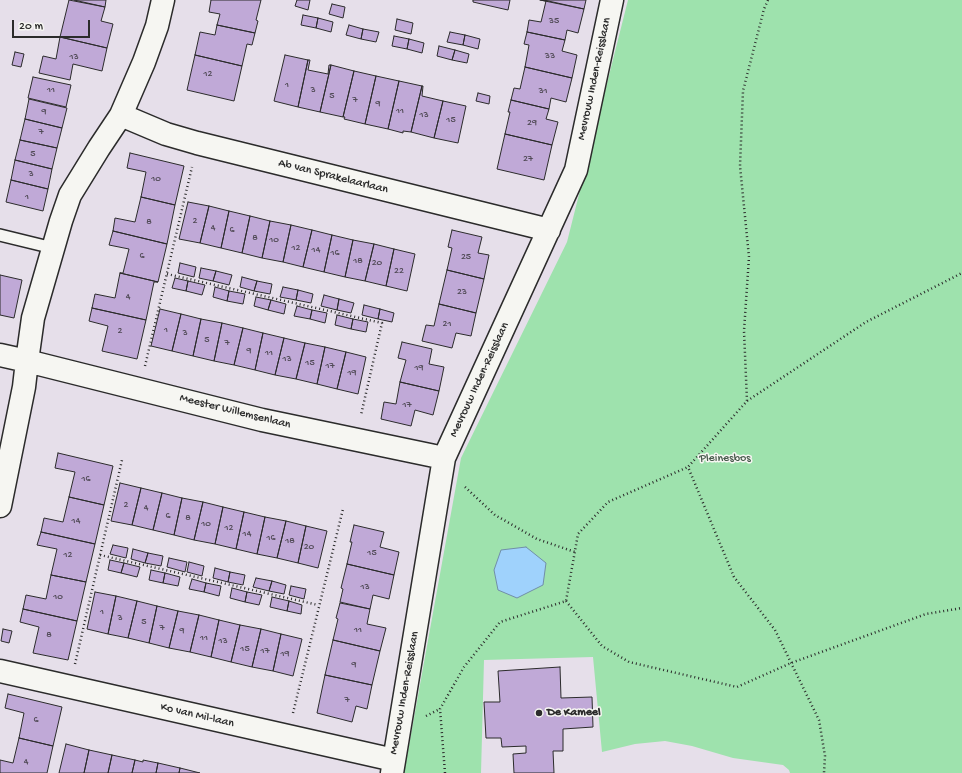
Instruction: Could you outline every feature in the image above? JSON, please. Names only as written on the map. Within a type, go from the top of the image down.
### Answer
[{"type":"street","points":[[0,506],[24,387],[33,318],[60,221],[70,195],[121,115],[144,62],[157,26],[163,0]]},
{"type":"street","name":"Mevrouw Inden-Reisslaan","points":[[393,767],[444,458],[576,170],[612,0]]},
{"type":"street","name":"Ab van Sprakelaarlaan","points":[[121,115],[166,134],[197,143],[549,230]]},
{"type":"street","name":"Meester Willemsenlaan","points":[[0,355],[262,420],[444,458]]},
{"type":"street","name":"Ko van Mil-laan","points":[[0,671],[289,737],[393,767]]},
{"type":"lane","points":[[0,235],[52,248]]},
{"type":"path","points":[[747,401],[744,331],[749,257],[740,166],[743,91],[764,9],[768,0]]},
{"type":"path","points":[[140,389],[197,143]]},
{"type":"path","points":[[962,273],[866,322],[747,401],[688,467],[608,502],[578,534],[566,601],[602,646],[629,662],[737,687],[791,663],[926,614],[962,608]]},
{"type":"path","points":[[167,274],[382,323],[355,439]]},
{"type":"path","points":[[444,458],[464,487],[495,515],[537,539],[575,552]]},
{"type":"path","points":[[69,687],[122,460]]},
{"type":"path","points":[[688,467],[734,577],[775,630],[819,720],[825,756],[824,773]]},
{"type":"path","points":[[289,737],[294,703],[343,509]]},
{"type":"path","points":[[100,555],[318,605]]},
{"type":"path","points":[[445,773],[440,709],[464,667],[500,622],[566,601]]},
{"type":"green space","name":"Pleinesbos","points":[[628,0],[962,0],[962,773],[790,773],[789,770],[783,765],[733,758],[692,746],[665,741],[635,744],[602,752],[593,657],[484,660],[481,773],[404,773],[461,458],[567,242]]},
{"type":"water","points":[[526,547],[546,563],[543,585],[517,598],[498,590],[494,570],[501,550]]},
{"type":"building","points":[[69,0],[105,7],[101,21],[113,24],[107,48],[60,37]]},
{"type":"building","points":[[74,0],[106,0],[105,7]]},
{"type":"building","points":[[211,0],[261,0],[256,20],[258,21],[255,33],[217,25],[220,14],[209,12]]},
{"type":"building","points":[[297,0],[310,0],[308,10],[295,6]]},
{"type":"building","points":[[473,0],[510,0],[508,10],[473,2]]},
{"type":"building","points":[[544,0],[586,0],[584,9]]},
{"type":"building","points":[[546,1],[584,9],[578,33],[567,30],[565,40],[527,32],[529,20],[541,22]]},
{"type":"building","points":[[332,4],[345,7],[343,18],[329,14]]},
{"type":"building","points":[[303,15],[318,18],[316,28],[301,25]]},
{"type":"building","points":[[318,18],[333,22],[331,32],[316,28]]},
{"type":"building","points":[[397,19],[413,23],[411,34],[395,30]]},
{"type":"building","points":[[217,25],[255,33],[252,45],[247,44],[242,66],[195,55],[200,32],[215,35]]},
{"type":"building","points":[[349,25],[363,29],[361,39],[346,35]]},
{"type":"building","points":[[363,29],[379,32],[376,42],[361,39]]},
{"type":"building","points":[[450,32],[465,35],[463,45],[447,42]]},
{"type":"building","points":[[527,32],[565,40],[562,51],[577,55],[572,78],[525,67],[529,45],[524,44]]},
{"type":"building","points":[[465,35],[480,39],[478,49],[463,45]]},
{"type":"building","points":[[394,36],[409,39],[407,49],[392,46]]},
{"type":"building","points":[[60,37],[107,48],[102,71],[73,64],[70,80],[39,73],[43,56],[56,59]]},
{"type":"building","points":[[409,39],[424,43],[422,53],[407,49]]},
{"type":"building","points":[[439,46],[455,50],[452,60],[437,56]]},
{"type":"building","points":[[455,50],[469,54],[467,63],[452,60]]},
{"type":"building","points":[[15,52],[24,54],[21,67],[12,65]]},
{"type":"building","points":[[195,55],[242,66],[234,101],[187,90]]},
{"type":"building","points":[[285,55],[308,60],[298,107],[274,101]]},
{"type":"building","points":[[308,60],[310,60],[308,70],[328,74],[329,65],[331,65],[320,112],[298,107]]},
{"type":"building","points":[[331,65],[354,71],[343,117],[320,112]]},
{"type":"building","points":[[525,67],[572,78],[566,102],[551,98],[549,109],[511,100],[514,88],[520,89]]},
{"type":"building","points":[[354,71],[376,76],[365,124],[344,119],[345,117],[343,117]]},
{"type":"building","points":[[376,76],[399,81],[388,129],[365,124]]},
{"type":"building","points":[[33,77],[71,85],[66,107],[28,98]]},
{"type":"building","points":[[399,81],[422,86],[411,132],[403,131],[403,133],[388,129]]},
{"type":"building","points":[[422,86],[422,96],[443,101],[434,138],[411,132]]},
{"type":"building","points":[[478,93],[490,96],[489,104],[476,101]]},
{"type":"building","points":[[29,99],[67,108],[62,128],[25,119]]},
{"type":"building","points":[[511,100],[549,109],[546,119],[558,122],[552,145],[505,134]]},
{"type":"building","points":[[443,101],[466,106],[458,143],[434,138]]},
{"type":"building","points":[[25,119],[62,128],[57,148],[20,140]]},
{"type":"building","points":[[505,134],[552,145],[544,180],[497,169]]},
{"type":"building","points":[[20,140],[57,148],[52,169],[15,160]]},
{"type":"building","points":[[130,153],[184,166],[175,205],[141,197],[146,172],[127,168]]},
{"type":"building","points":[[15,160],[52,169],[48,189],[11,180]]},
{"type":"building","points":[[11,180],[48,189],[43,211],[6,202]]},
{"type":"building","points":[[141,197],[175,205],[167,244],[113,231],[115,218],[135,222]]},
{"type":"building","points":[[188,202],[209,206],[200,243],[179,239]]},
{"type":"building","points":[[209,206],[229,211],[221,248],[200,243]]},
{"type":"building","points":[[229,211],[250,216],[242,253],[221,248]]},
{"type":"building","points":[[250,216],[270,221],[262,258],[242,253]]},
{"type":"building","points":[[270,221],[291,225],[283,262],[262,258]]},
{"type":"building","points":[[291,225],[312,230],[303,267],[283,262]]},
{"type":"building","points":[[312,230],[332,235],[324,272],[303,267]]},
{"type":"building","points":[[452,230],[482,237],[478,253],[489,255],[484,279],[447,270],[452,248],[448,247]]},
{"type":"building","points":[[113,231],[167,244],[158,282],[120,273],[123,273],[129,249],[109,245]]},
{"type":"building","points":[[332,235],[353,240],[345,277],[324,272]]},
{"type":"building","points":[[353,240],[374,244],[365,281],[345,277]]},
{"type":"building","points":[[374,244],[394,249],[386,286],[365,281]]},
{"type":"building","points":[[394,249],[415,254],[407,291],[386,286]]},
{"type":"building","points":[[180,263],[196,267],[194,277],[178,273]]},
{"type":"building","points":[[201,268],[216,271],[213,281],[199,278]]},
{"type":"building","points":[[447,270],[484,279],[476,313],[439,304]]},
{"type":"building","points":[[216,271],[232,275],[229,285],[213,281]]},
{"type":"building","points":[[120,273],[158,282],[154,282],[146,320],[92,308],[95,294],[115,298]]},
{"type":"building","points":[[0,275],[22,280],[14,318],[0,315]]},
{"type":"building","points":[[242,277],[257,281],[254,291],[240,287]]},
{"type":"building","points":[[175,278],[188,281],[186,291],[172,288]]},
{"type":"building","points":[[188,281],[205,285],[202,295],[186,291]]},
{"type":"building","points":[[257,281],[272,284],[270,294],[254,291]]},
{"type":"building","points":[[215,287],[229,291],[227,301],[213,297]]},
{"type":"building","points":[[283,287],[298,290],[296,300],[280,297]]},
{"type":"building","points":[[298,290],[313,294],[311,303],[296,300]]},
{"type":"building","points":[[229,291],[245,294],[243,304],[227,301]]},
{"type":"building","points":[[324,295],[339,299],[337,310],[321,306]]},
{"type":"building","points":[[256,297],[271,300],[268,310],[254,306]]},
{"type":"building","points":[[339,299],[354,303],[351,313],[337,310]]},
{"type":"building","points":[[271,300],[286,304],[284,314],[268,310]]},
{"type":"building","points":[[439,304],[476,313],[471,336],[456,333],[452,348],[422,341],[426,325],[434,326]]},
{"type":"building","points":[[364,305],[380,309],[378,319],[362,315]]},
{"type":"building","points":[[297,306],[312,310],[310,319],[294,316]]},
{"type":"building","points":[[92,308],[146,320],[137,359],[102,351],[108,326],[89,321]]},
{"type":"building","points":[[160,309],[181,314],[172,351],[151,346]]},
{"type":"building","points":[[380,309],[394,313],[392,322],[378,319]]},
{"type":"building","points":[[312,310],[327,313],[325,323],[310,319]]},
{"type":"building","points":[[181,314],[201,319],[193,356],[172,351]]},
{"type":"building","points":[[337,315],[353,319],[351,329],[335,325]]},
{"type":"building","points":[[201,319],[222,323],[214,361],[193,356]]},
{"type":"building","points":[[353,319],[368,322],[366,332],[351,329]]},
{"type":"building","points":[[222,323],[243,328],[234,365],[214,361]]},
{"type":"building","points":[[243,328],[263,333],[255,370],[234,365]]},
{"type":"building","points":[[263,333],[284,338],[275,375],[255,370]]},
{"type":"building","points":[[284,338],[305,343],[296,379],[275,375]]},
{"type":"building","points":[[402,342],[432,349],[429,364],[444,367],[439,391],[400,382],[406,360],[398,358]]},
{"type":"building","points":[[305,343],[325,347],[317,384],[296,379]]},
{"type":"building","points":[[325,347],[346,352],[337,389],[317,384]]},
{"type":"building","points":[[346,352],[366,357],[358,394],[337,389]]},
{"type":"building","points":[[400,382],[439,391],[433,415],[415,410],[411,426],[381,419],[384,402],[396,404]]},
{"type":"building","points":[[58,453],[113,466],[104,505],[69,497],[75,472],[55,468]]},
{"type":"building","points":[[120,483],[141,488],[132,525],[111,521]]},
{"type":"building","points":[[141,488],[162,493],[153,530],[132,525]]},
{"type":"building","points":[[162,493],[182,498],[174,535],[153,530]]},
{"type":"building","points":[[69,497],[104,505],[95,544],[41,532],[44,518],[63,522]]},
{"type":"building","points":[[182,498],[203,502],[194,540],[174,535]]},
{"type":"building","points":[[203,502],[223,507],[215,544],[194,540]]},
{"type":"building","points":[[223,507],[244,512],[236,549],[215,544]]},
{"type":"building","points":[[244,512],[265,517],[257,554],[236,549]]},
{"type":"building","points":[[265,517],[286,521],[277,558],[257,554]]},
{"type":"building","points":[[286,521],[306,526],[298,563],[277,558]]},
{"type":"building","points":[[354,525],[384,532],[380,547],[399,552],[394,575],[347,564]]},
{"type":"building","points":[[306,526],[327,531],[318,568],[298,563]]},
{"type":"building","points":[[41,532],[95,544],[86,582],[51,575],[57,549],[37,545]]},
{"type":"building","points":[[113,545],[128,548],[126,558],[110,554]]},
{"type":"building","points":[[133,549],[148,553],[145,563],[131,559]]},
{"type":"building","points":[[148,553],[163,556],[161,566],[145,563]]},
{"type":"building","points":[[169,558],[187,562],[185,572],[167,567]]},
{"type":"building","points":[[110,560],[124,563],[121,573],[108,570]]},
{"type":"building","points":[[189,562],[204,566],[202,576],[187,572]]},
{"type":"building","points":[[124,563],[140,567],[137,577],[121,573]]},
{"type":"building","points":[[347,564],[394,575],[389,599],[373,595],[370,609],[340,602],[343,589],[341,588]]},
{"type":"building","points":[[215,568],[230,572],[228,582],[213,578]]},
{"type":"building","points":[[151,570],[165,573],[163,583],[149,580]]},
{"type":"building","points":[[230,572],[245,575],[243,585],[228,582]]},
{"type":"building","points":[[165,573],[180,577],[178,586],[163,583]]},
{"type":"building","points":[[51,575],[86,582],[77,621],[23,609],[26,595],[46,599]]},
{"type":"building","points":[[256,578],[272,581],[269,591],[253,587]]},
{"type":"building","points":[[192,579],[206,583],[204,592],[189,589]]},
{"type":"building","points":[[272,581],[286,585],[284,594],[269,591]]},
{"type":"building","points":[[206,583],[221,586],[219,596],[204,592]]},
{"type":"building","points":[[291,586],[306,589],[304,599],[289,595]]},
{"type":"building","points":[[232,588],[247,592],[245,602],[230,598]]},
{"type":"building","points":[[95,592],[116,596],[108,634],[87,629]]},
{"type":"building","points":[[247,592],[262,595],[259,605],[245,602]]},
{"type":"building","points":[[116,596],[137,601],[128,638],[108,634]]},
{"type":"building","points":[[272,597],[289,601],[287,611],[270,607]]},
{"type":"building","points":[[137,601],[157,606],[149,643],[128,638]]},
{"type":"building","points":[[289,601],[302,605],[301,614],[287,611]]},
{"type":"building","points":[[340,603],[370,609],[367,624],[386,628],[380,651],[333,640]]},
{"type":"building","points":[[157,606],[178,611],[169,648],[149,643]]},
{"type":"building","points":[[23,609],[77,621],[68,660],[33,653],[39,627],[20,622]]},
{"type":"building","points":[[178,611],[199,615],[190,652],[169,648]]},
{"type":"building","points":[[199,615],[219,620],[211,657],[190,652]]},
{"type":"building","points":[[219,620],[240,625],[231,662],[211,657]]},
{"type":"building","points":[[240,625],[261,629],[252,667],[231,662]]},
{"type":"building","points":[[3,629],[12,631],[9,643],[1,641]]},
{"type":"building","points":[[261,629],[281,634],[273,671],[252,667]]},
{"type":"building","points":[[281,634],[302,639],[293,676],[273,671]]},
{"type":"building","points":[[333,640],[380,651],[372,685],[325,675]]},
{"type":"building","name":"De Kameel","points":[[560,667],[561,698],[592,697],[593,727],[563,729],[563,751],[553,751],[554,773],[514,773],[513,754],[526,753],[526,746],[502,747],[501,738],[486,738],[484,702],[500,702],[498,671]]},
{"type":"building","points":[[325,675],[372,685],[367,709],[356,706],[352,722],[317,713]]},
{"type":"building","points":[[8,694],[62,707],[53,746],[19,738],[24,713],[5,708]]},
{"type":"building","points":[[19,738],[53,746],[47,773],[0,773],[0,760],[13,763]]},
{"type":"building","points":[[66,744],[89,750],[84,773],[59,773]]},
{"type":"building","points":[[89,750],[112,755],[108,773],[84,773]]},
{"type":"building","points":[[112,755],[135,760],[132,773],[108,773]]},
{"type":"building","points":[[135,760],[158,763],[156,773],[132,773]]},
{"type":"building","points":[[158,763],[180,768],[179,773],[156,773]]},
{"type":"building","points":[[180,768],[200,773],[179,773]]},
{"type":"place","name":"De Kameel","points":[[539,713]]}]
